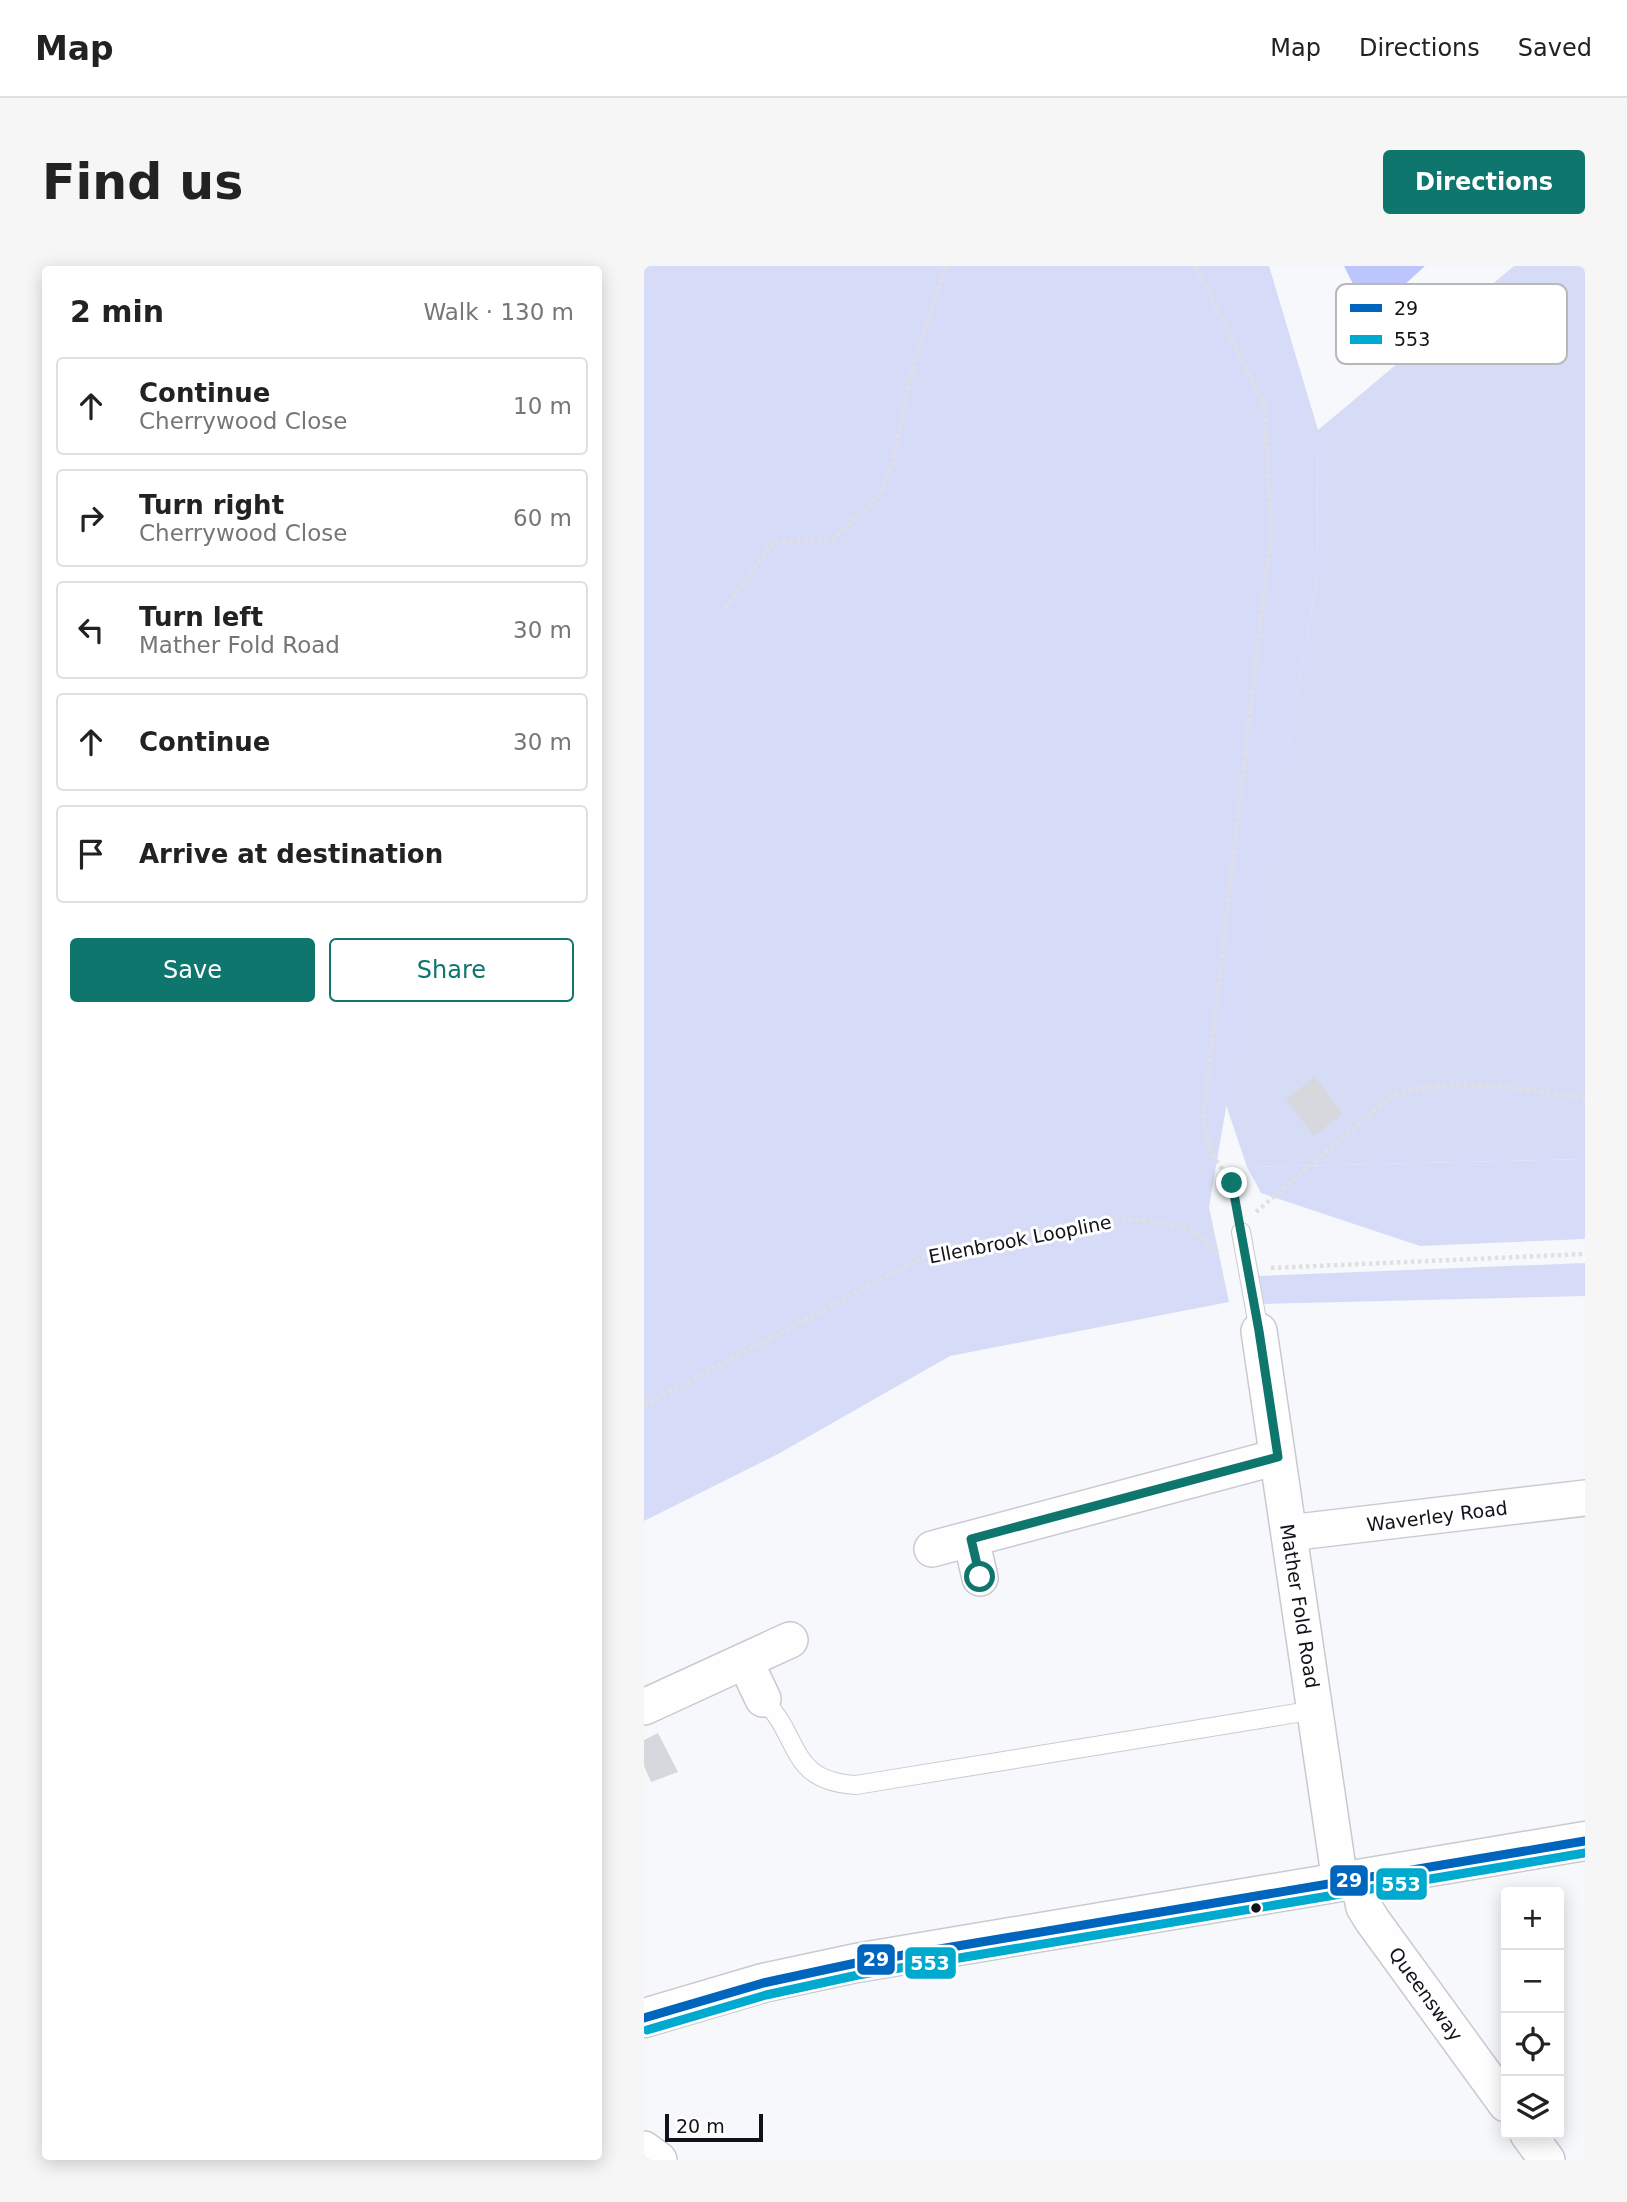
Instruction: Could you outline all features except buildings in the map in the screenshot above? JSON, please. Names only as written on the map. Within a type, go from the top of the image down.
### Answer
[{"type":"main road","points":[[647,2010],[856,1963],[1585,1841]]},
{"type":"street","name":"Mather Fold Road","points":[[1259,1331],[1315,1710],[1349,1881]]},
{"type":"street","points":[[932,1549],[1278,1457]]},
{"type":"street","name":"Waverley Road","points":[[1289,1533],[1585,1498]]},
{"type":"street","points":[[971,1539],[980,1577]]},
{"type":"street","points":[[644,1707],[790,1640]]},
{"type":"street","points":[[745,1661],[763,1699]]},
{"type":"street","name":"Queensway","points":[[1349,1881],[1372,1920],[1501,2097]]},
{"type":"street","points":[[644,2149],[659,2160]]},
{"type":"lane","points":[[1241,1232],[1259,1331]]},
{"type":"lane","points":[[763,1699],[808,1771],[833,1784],[856,1786],[1315,1710]]},
{"type":"path","points":[[725,608],[774,542],[832,538],[880,495],[892,462],[909,382],[945,266]]},
{"type":"path","points":[[1196,266],[1265,408],[1271,533],[1203,1120],[1211,1153],[1232,1183],[1241,1232]]},
{"type":"path","points":[[1241,1232],[1255,1213],[1391,1096],[1416,1087],[1473,1084],[1585,1098]]},
{"type":"path","name":"Ellenbrook Loopline","points":[[644,1405],[929,1254],[1111,1219],[1125,1219],[1153,1221],[1194,1230],[1218,1253],[1247,1269]]},
{"type":"path","points":[[1247,1269],[1585,1254]]},
{"type":"shaded area","points":[[644,266],[1269,266],[1318,430],[1317,577],[1209,1207],[1229,1302],[950,1356],[778,1454],[644,1521]]},
{"type":"shaded area","points":[[1514,266],[1585,266],[1585,1159],[1247,1167],[1226,1105],[1317,577],[1318,430],[1397,364],[1567,364],[1567,284],[1492,284]]},
{"type":"shaded area","points":[[1585,1159],[1585,1239],[1420,1246],[1261,1193],[1247,1167]]},
{"type":"shaded area","points":[[1585,1263],[1585,1296],[1263,1304],[1257,1276]]},
{"type":"water","points":[[1344,266],[1425,266],[1405,284],[1353,284]]},
{"type":"transit line","name":"29","points":[[644,2018],[763,1983],[856,1963],[1585,1841]]},
{"type":"transit line","name":"553","points":[[647,2030],[766,1995],[858,1975],[1585,1853]]},
{"type":"route","points":[[980,1577],[971,1539],[1278,1457],[1259,1331],[1232,1183]]}]
